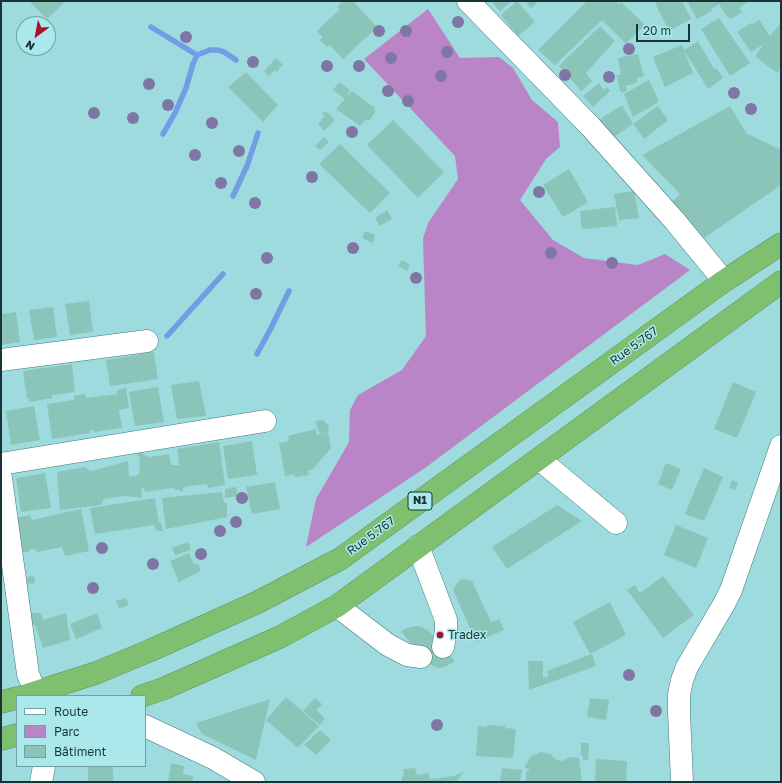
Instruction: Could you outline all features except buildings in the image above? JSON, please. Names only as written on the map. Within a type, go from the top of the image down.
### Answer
[{"type":"highway","name":"Rue 5.767","points":[[29,695],[96,673],[156,648],[258,602],[340,558],[724,281],[781,244]]},
{"type":"highway","points":[[145,695],[165,688],[280,637],[337,606],[781,282]]},
{"type":"highway","name":"Rue 5.767","points":[[1,702],[16,698]]},
{"type":"highway","points":[[1,739],[16,735]]},
{"type":"street","points":[[471,2],[590,126],[674,220],[724,281]]},
{"type":"street","points":[[1,360],[147,341]]},
{"type":"street","points":[[1,464],[265,421]]},
{"type":"street","points":[[682,782],[679,695],[682,680],[686,667],[731,590],[781,446]]},
{"type":"street","points":[[539,459],[616,523]]},
{"type":"street","points":[[1,478],[7,574],[28,674],[26,695]]},
{"type":"street","points":[[418,546],[446,620],[446,631],[443,647]]},
{"type":"street","points":[[337,606],[388,644],[407,655],[421,657]]},
{"type":"street","points":[[146,726],[213,758],[254,782]]},
{"type":"street","points":[[41,782],[44,767]]},
{"type":"green space","points":[[428,9],[460,58],[499,57],[513,68],[532,100],[558,122],[560,147],[546,159],[520,200],[553,240],[584,258],[638,265],[665,254],[690,270],[425,468],[306,547],[316,499],[349,442],[350,410],[358,395],[402,370],[426,336],[423,239],[428,223],[458,179],[455,156],[364,59]]},
{"type":"waterway","points":[[151,27],[197,55]]},
{"type":"waterway","points":[[163,134],[175,113],[186,88],[197,55],[210,50],[218,50],[236,60]]},
{"type":"waterway","points":[[233,196],[247,166],[258,133]]},
{"type":"waterway","points":[[167,336],[223,274]]},
{"type":"waterway","points":[[257,354],[289,291]]},
{"type":"place","name":"Tradex","points":[[440,635]]}]
